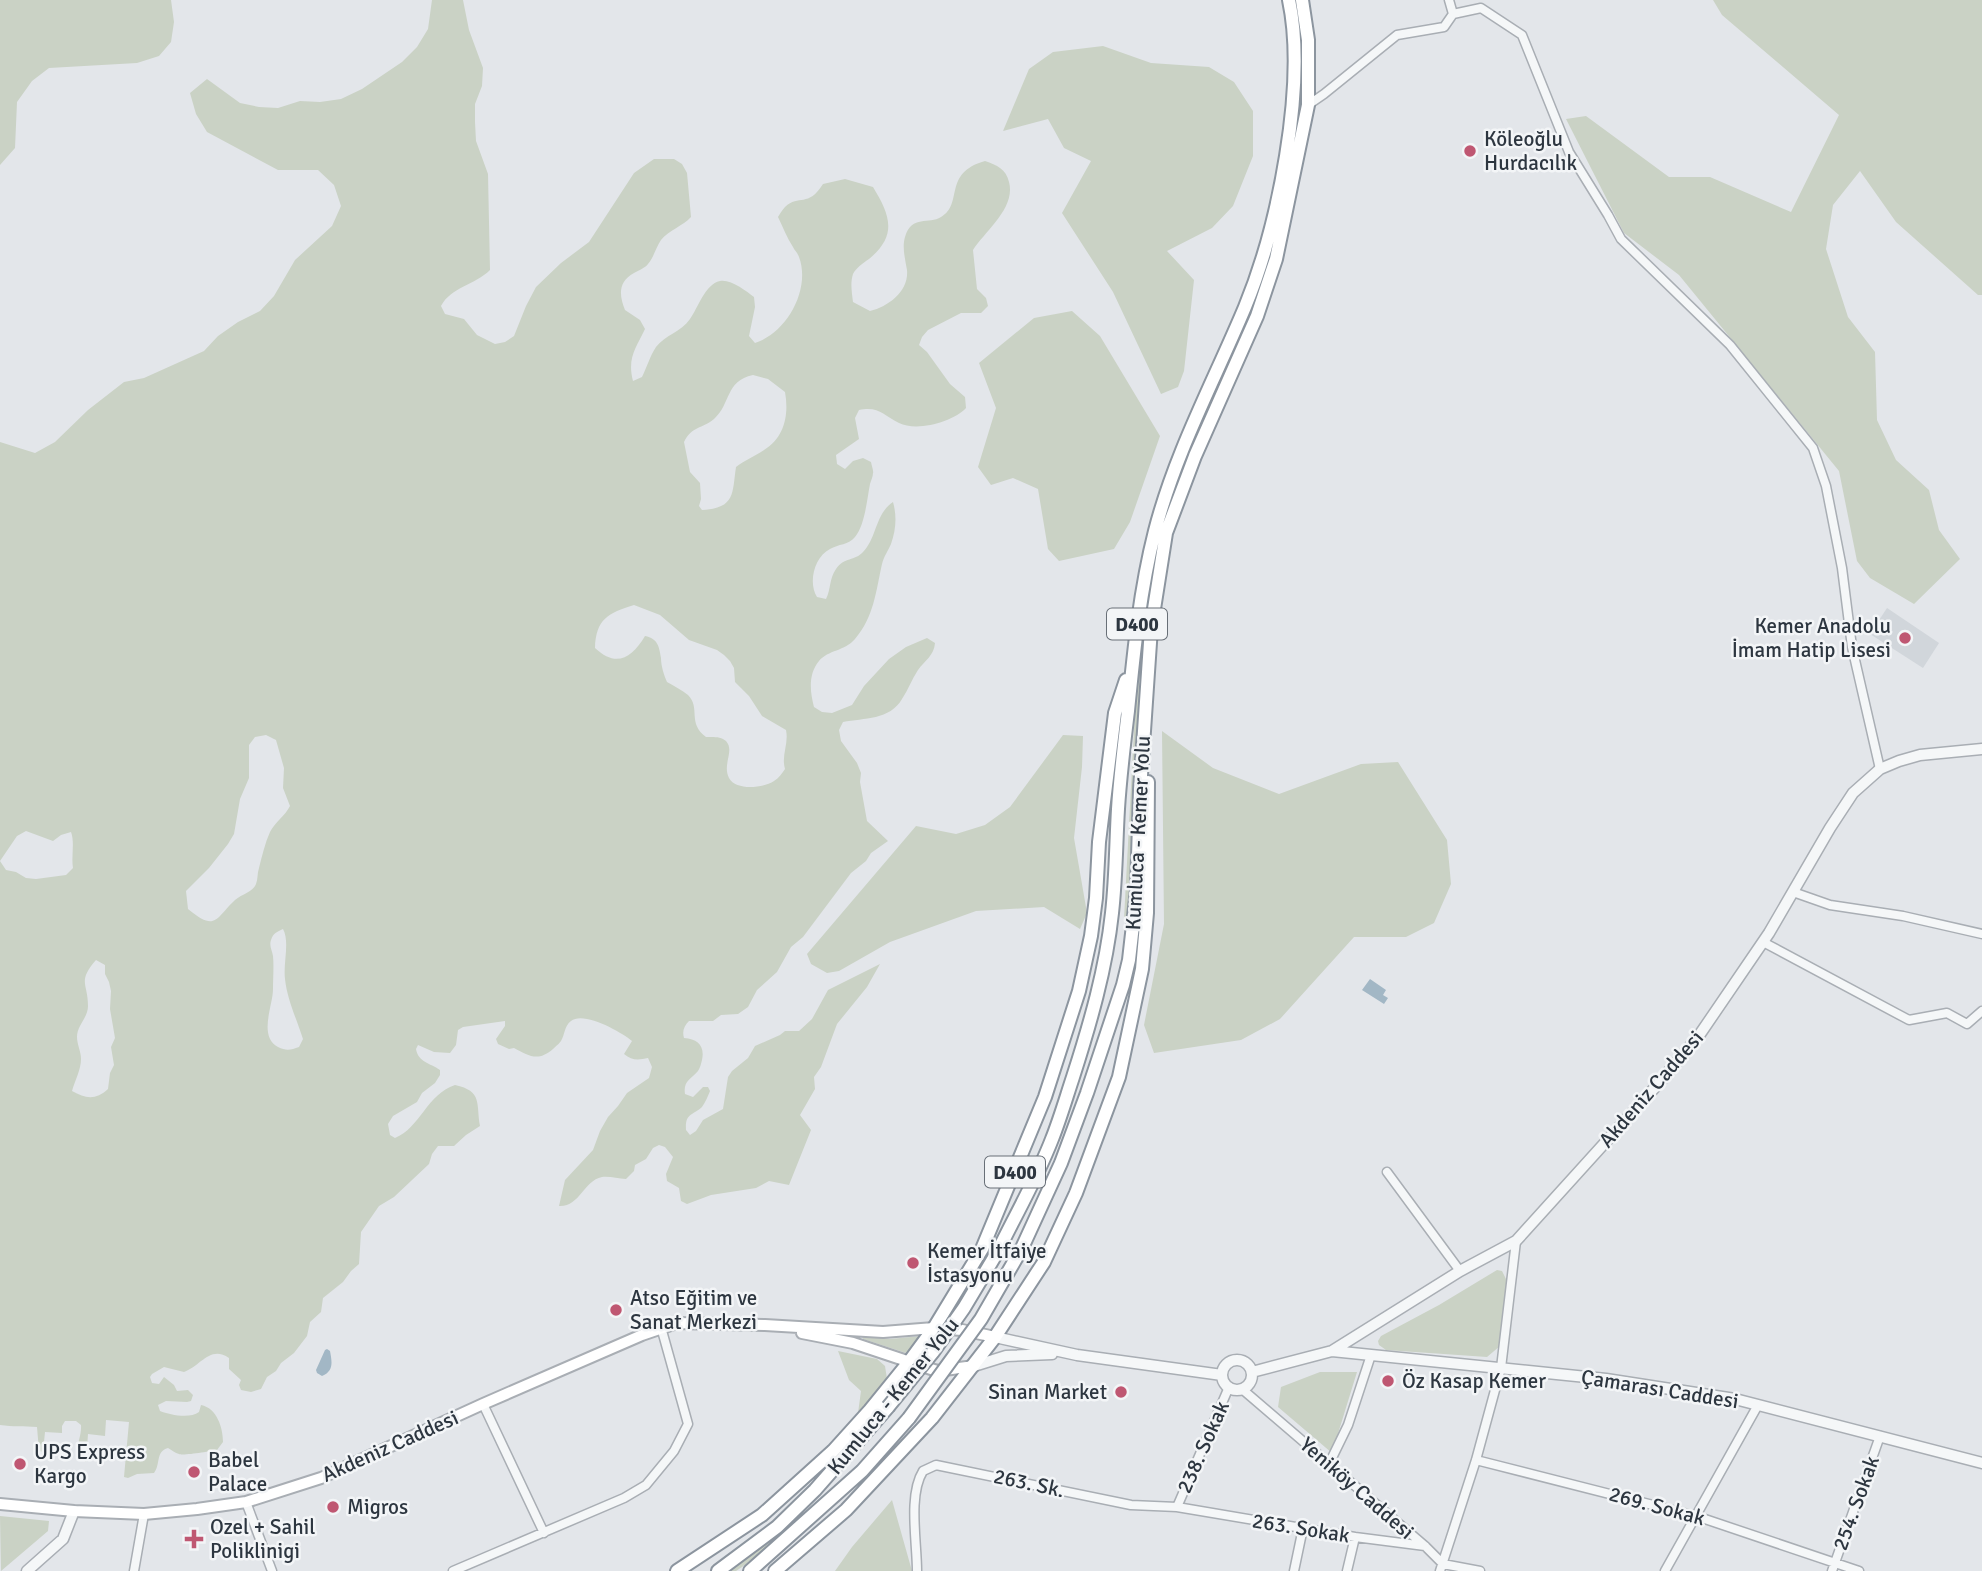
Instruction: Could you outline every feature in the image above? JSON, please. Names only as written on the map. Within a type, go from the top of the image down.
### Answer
[{"type":"highway","name":"Kumluca - Kemer Yolu","points":[[718,1571],[777,1527],[815,1490],[933,1352],[964,1308],[998,1251],[1052,1140],[1095,1005],[1104,962],[1112,913],[1118,806],[1133,657],[1148,562],[1168,489],[1247,303],[1277,202],[1293,103],[1294,46],[1289,0]]},
{"type":"highway","name":"Kumluca - Kemer Yolu","points":[[750,1571],[862,1471],[909,1418],[942,1375],[981,1319],[1022,1248],[1065,1151],[1123,985],[1133,937],[1151,628],[1166,533],[1195,456],[1257,316],[1276,259],[1308,105],[1308,40],[1302,0]]},
{"type":"highway","name":"Kumluca - Kemer Yolu","points":[[677,1571],[762,1515],[833,1451],[909,1363],[934,1328],[982,1249],[1045,1097],[1079,991],[1096,898],[1099,842],[1115,713],[1133,657]]},
{"type":"highway","points":[[775,1571],[846,1510],[932,1418],[974,1366],[1044,1262],[1076,1193],[1119,1077],[1142,970],[1147,913],[1148,770],[1145,720]]},
{"type":"main road","name":"Akdeniz Caddesi","points":[[0,1504],[144,1514],[246,1502],[321,1478],[483,1404],[661,1327],[677,1323],[883,1332],[962,1329],[995,1337]]},
{"type":"main road","name":"Akdeniz Caddesi","points":[[765,1325],[853,1343],[937,1371],[974,1366]]},
{"type":"street","points":[[1449,0],[1453,14]]},
{"type":"street","points":[[1308,105],[1397,35],[1444,27],[1453,14],[1481,8],[1522,35],[1569,152],[1621,239],[1730,345],[1813,449],[1826,486],[1842,568],[1852,648],[1880,769]]},
{"type":"street","name":"Akdeniz Caddesi","points":[[1252,1372],[1332,1351],[1460,1271],[1516,1241],[1698,1037],[1763,942],[1853,793],[1880,769],[1920,755],[1982,749]]},
{"type":"street","points":[[1793,892],[1830,905],[1903,916],[1982,934]]},
{"type":"street","points":[[1763,942],[1909,1020],[1947,1013],[1967,1024],[1982,1011]]},
{"type":"street","points":[[1387,1172],[1460,1271]]},
{"type":"street","points":[[1480,1571],[1442,1567],[1476,1460],[1501,1368],[1516,1241]]},
{"type":"street","points":[[453,1571],[624,1498],[646,1485],[674,1451],[688,1424],[661,1327]]},
{"type":"street","name":"Akdeniz Caddesi","points":[[995,1337],[1077,1355],[1222,1375]]},
{"type":"street","name":"Çamarası Caddesi","points":[[1332,1351],[1606,1378],[1735,1399],[1982,1462]]},
{"type":"street","name":"Akdeniz Caddesi","points":[[974,1366],[997,1357],[1018,1354],[1077,1355]]},
{"type":"street","points":[[1329,1464],[1348,1425],[1371,1355]]},
{"type":"street","points":[[1236,1360],[1249,1365],[1252,1372],[1252,1379],[1242,1389],[1229,1387],[1222,1375],[1229,1362],[1236,1360]]},
{"type":"street","name":"238. Sokak","points":[[1177,1507],[1229,1387]]},
{"type":"street","name":"Yeniköy Caddesi","points":[[1242,1389],[1425,1546],[1442,1567]]},
{"type":"street","points":[[483,1404],[544,1533]]},
{"type":"street","points":[[1665,1571],[1758,1405]]},
{"type":"street","name":"254. Sokak","points":[[1834,1567],[1880,1436]]},
{"type":"street","name":"269. Sokak","points":[[1476,1460],[1696,1516],[1834,1567],[1859,1571]]},
{"type":"street","name":"263. Sk.","points":[[917,1571],[915,1509],[919,1478],[923,1471],[936,1465],[1131,1505],[1177,1507]]},
{"type":"street","points":[[246,1502],[272,1571]]},
{"type":"street","name":"263. Sokak","points":[[1177,1507],[1425,1546]]},
{"type":"street","points":[[27,1571],[63,1539],[74,1511]]},
{"type":"street","points":[[134,1571],[144,1514]]},
{"type":"street","points":[[1294,1571],[1303,1528]]},
{"type":"street","points":[[1347,1571],[1355,1537]]},
{"type":"shaded area","points":[[0,0],[171,0],[174,22],[171,42],[159,56],[137,63],[49,68],[32,81],[17,102],[15,148],[0,165]]},
{"type":"shaded area","points":[[432,0],[463,0],[469,30],[483,68],[482,86],[475,104],[475,122],[476,141],[488,174],[490,270],[451,294],[441,306],[445,314],[464,319],[477,335],[495,344],[514,336],[536,287],[561,263],[589,242],[634,173],[654,159],[674,159],[682,164],[687,173],[691,217],[664,237],[648,264],[625,280],[621,289],[625,310],[640,320],[645,329],[632,359],[633,381],[642,377],[656,347],[686,323],[706,291],[720,281],[733,284],[754,297],[755,307],[749,336],[755,343],[777,330],[793,308],[802,283],[798,255],[778,217],[790,203],[813,196],[823,184],[845,179],[873,187],[884,207],[888,224],[884,242],[856,270],[852,281],[853,302],[870,311],[891,301],[901,291],[907,278],[904,245],[908,230],[916,223],[936,219],[948,211],[963,173],[985,161],[1000,168],[1008,178],[1010,192],[1004,210],[973,250],[977,289],[986,298],[988,306],[981,313],[961,313],[928,330],[919,345],[950,384],[965,397],[966,408],[953,418],[925,426],[907,426],[876,410],[859,410],[855,418],[859,439],[836,455],[837,464],[845,469],[853,461],[863,458],[871,462],[873,474],[863,519],[853,540],[824,553],[814,571],[814,591],[817,597],[826,599],[836,569],[863,552],[879,519],[893,502],[894,534],[883,561],[866,622],[851,643],[819,661],[811,683],[814,707],[822,712],[832,713],[852,705],[864,686],[889,659],[906,647],[927,638],[935,643],[931,655],[918,670],[897,706],[876,717],[843,722],[839,730],[841,741],[861,773],[860,782],[867,821],[888,841],[851,873],[803,937],[791,947],[777,972],[757,990],[748,1007],[738,1014],[721,1015],[713,1021],[689,1021],[686,1025],[684,1038],[699,1044],[703,1055],[699,1070],[686,1083],[685,1094],[693,1097],[703,1087],[708,1087],[710,1091],[702,1107],[687,1120],[686,1130],[690,1135],[703,1120],[723,1109],[728,1077],[748,1058],[755,1046],[785,1031],[799,1031],[812,1019],[828,990],[880,964],[867,987],[837,1024],[821,1067],[814,1077],[815,1089],[800,1115],[811,1130],[789,1185],[769,1181],[756,1188],[711,1195],[687,1204],[681,1201],[679,1188],[667,1181],[666,1174],[673,1157],[665,1147],[659,1145],[653,1148],[646,1159],[635,1165],[634,1171],[626,1179],[596,1179],[572,1202],[559,1206],[565,1180],[593,1150],[608,1117],[627,1093],[649,1078],[652,1067],[648,1058],[630,1058],[624,1054],[632,1041],[620,1033],[593,1021],[577,1019],[569,1023],[559,1044],[538,1057],[498,1044],[496,1039],[505,1026],[505,1021],[463,1027],[458,1030],[456,1045],[450,1053],[434,1052],[418,1045],[416,1049],[419,1057],[440,1070],[440,1075],[417,1102],[393,1116],[388,1124],[390,1135],[395,1138],[404,1133],[437,1096],[455,1085],[474,1095],[480,1126],[454,1146],[438,1146],[429,1164],[394,1197],[379,1206],[361,1232],[359,1264],[343,1282],[323,1298],[321,1312],[310,1322],[307,1336],[294,1353],[267,1377],[261,1389],[251,1392],[241,1390],[241,1380],[229,1369],[229,1358],[216,1354],[184,1372],[164,1367],[152,1374],[152,1383],[159,1384],[164,1377],[177,1391],[188,1390],[193,1395],[191,1401],[187,1402],[166,1401],[158,1405],[160,1411],[185,1416],[199,1412],[201,1405],[207,1407],[218,1419],[223,1442],[217,1450],[191,1454],[179,1454],[168,1448],[161,1452],[154,1473],[137,1474],[128,1478],[124,1477],[129,1422],[106,1420],[105,1436],[88,1434],[86,1462],[79,1453],[81,1425],[76,1421],[65,1421],[62,1433],[45,1432],[44,1442],[54,1446],[54,1450],[49,1453],[39,1451],[37,1427],[0,1425],[0,861],[0,442],[35,453],[55,442],[88,410],[124,382],[144,378],[204,351],[218,336],[260,311],[274,296],[295,260],[332,226],[341,206],[334,185],[318,170],[278,170],[207,132],[196,114],[190,93],[207,79],[240,103],[259,107],[278,108],[300,101],[341,99],[362,89],[402,62],[417,47],[428,29]],"holes":[[[753,375],[768,379],[785,392],[784,424],[771,445],[736,467],[732,492],[727,502],[713,509],[702,510],[699,506],[700,483],[690,472],[684,442],[694,430],[714,419],[737,382]],[[634,605],[660,615],[689,640],[717,650],[730,661],[734,668],[735,682],[749,696],[762,716],[786,730],[785,769],[777,778],[757,787],[743,787],[732,782],[727,773],[729,749],[726,741],[722,738],[706,737],[700,732],[695,721],[692,700],[686,693],[667,682],[658,647],[653,639],[645,636],[629,655],[617,659],[610,658],[595,648],[601,624],[617,611]],[[266,735],[276,740],[284,768],[283,788],[290,806],[270,832],[255,887],[235,900],[219,917],[210,921],[204,920],[188,909],[186,891],[209,868],[234,834],[240,799],[249,778],[249,745],[255,737]],[[26,831],[53,841],[71,832],[73,868],[66,875],[36,879],[6,870],[0,861],[17,836]],[[283,929],[285,934],[286,987],[303,1039],[299,1047],[288,1050],[272,1042],[268,1028],[273,989],[270,942],[276,933]],[[96,960],[105,965],[111,991],[110,1009],[115,1038],[111,1047],[114,1065],[108,1089],[91,1097],[72,1091],[81,1063],[77,1033],[88,1010],[85,983],[87,973]]]},
{"type":"shaded area","points":[[1293,0],[1298,0],[1304,74],[1302,105],[1274,250],[1151,593],[1140,674],[1129,920],[1124,919],[1137,674],[1147,594],[1174,486],[1250,308],[1294,134]]},
{"type":"shaded area","points":[[1713,0],[1982,0],[1982,295],[1978,295],[1896,222],[1860,171],[1833,205],[1826,249],[1848,317],[1875,352],[1877,420],[1896,460],[1929,490],[1939,530],[1960,559],[1914,604],[1870,578],[1857,561],[1839,471],[1679,275],[1624,233],[1566,119],[1586,116],[1669,177],[1710,177],[1791,212],[1839,115],[1722,15]]},
{"type":"shaded area","points":[[1103,46],[1151,63],[1209,67],[1234,82],[1253,111],[1253,156],[1233,206],[1212,228],[1167,251],[1194,280],[1184,371],[1178,387],[1161,394],[1113,292],[1062,213],[1091,161],[1064,148],[1048,119],[1003,131],[1029,69],[1053,52]]},
{"type":"shaded area","points":[[1072,311],[1100,336],[1160,436],[1130,522],[1114,549],[1059,561],[1048,549],[1038,489],[1013,478],[991,485],[978,467],[996,408],[979,363],[1034,318]]},
{"type":"shaded area","name":"Kemer Anadolu İmam Hatip Lisesi","points":[[1887,608],[1939,643],[1923,668],[1870,634]]},
{"type":"shaded area","points":[[1162,731],[1213,768],[1279,794],[1361,764],[1398,762],[1447,840],[1451,884],[1434,923],[1406,937],[1354,937],[1280,1019],[1241,1040],[1154,1053],[1144,1025],[1164,924]]},
{"type":"shaded area","points":[[1063,735],[1083,736],[1074,838],[1087,913],[1080,929],[1044,907],[976,911],[890,942],[839,971],[827,973],[811,964],[807,954],[916,826],[956,834],[985,825],[1010,807]]},
{"type":"shaded area","points":[[1497,1270],[1502,1271],[1508,1283],[1500,1346],[1487,1357],[1386,1350],[1379,1345],[1381,1336]]},
{"type":"shaded area","points":[[862,1335],[890,1339],[921,1336],[909,1354],[863,1339]]},
{"type":"shaded area","points":[[838,1351],[877,1359],[885,1366],[887,1379],[858,1413],[861,1391],[849,1380]]},
{"type":"shaded area","points":[[1320,1372],[1357,1372],[1332,1453],[1278,1407],[1281,1387]]},
{"type":"shaded area","points":[[892,1500],[912,1571],[835,1571],[852,1547]]},
{"type":"shaded area","points":[[0,1516],[49,1521],[48,1531],[1,1571]]},
{"type":"shaded area","points":[[781,1531],[785,1533],[742,1567],[729,1571]]},
{"type":"water","points":[[1370,979],[1386,990],[1383,995],[1388,998],[1384,1004],[1362,990]]},
{"type":"water","points":[[327,1349],[330,1351],[331,1366],[329,1372],[322,1376],[316,1370]]},
{"type":"place","name":"Köleoğlu Hurdacılık","points":[[1470,151]]},
{"type":"place","name":"Kemer Anadolu İmam Hatip Lisesi","points":[[1905,638]]},
{"type":"place","name":"Kemer İtfaiye İstasyonu","points":[[913,1263]]},
{"type":"place","name":"Atso Eğitim ve Sanat Merkezi","points":[[616,1310]]},
{"type":"place","name":"Öz Kasap Kemer","points":[[1388,1381]]},
{"type":"place","name":"Sinan Market","points":[[1121,1392]]},
{"type":"place","name":"UPS Express Kargo","points":[[20,1464]]},
{"type":"place","name":"Babel Palace","points":[[194,1472]]},
{"type":"place","name":"Migros","points":[[333,1507]]},
{"type":"place","name":"Ozel + Sahil Poliklinigi","points":[[194,1539]]}]
